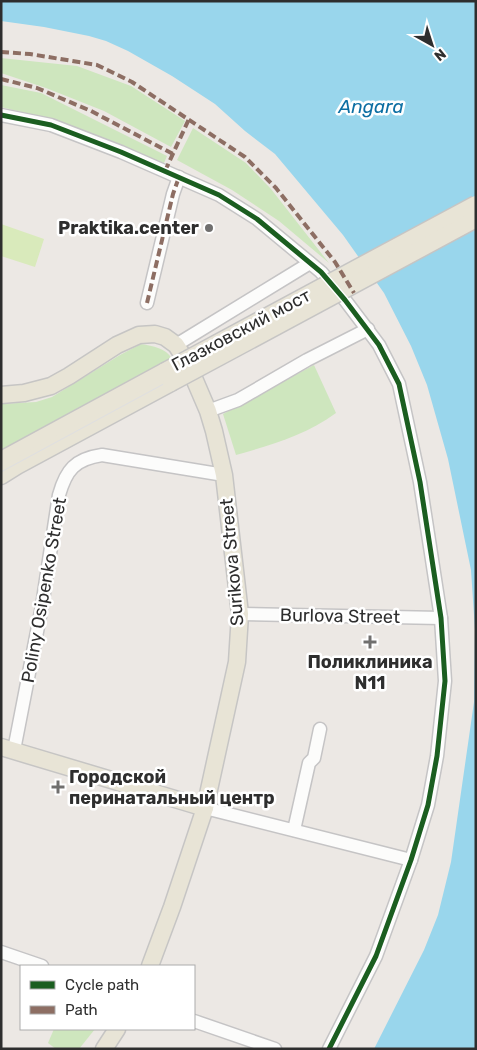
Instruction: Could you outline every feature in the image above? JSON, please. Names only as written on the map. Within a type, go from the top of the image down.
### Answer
[{"type":"main road","name":"Глазковский мост","points":[[168,377],[476,204]]},
{"type":"main road","name":"Глазковский мост","points":[[168,377],[476,219]]},
{"type":"main road","points":[[1,395],[24,393],[51,386],[117,345],[139,335],[154,334],[165,337],[176,345]]},
{"type":"main road","name":"Surikova Street","points":[[150,965],[205,808],[237,662],[240,614],[224,475],[217,440],[208,411],[187,362],[176,345]]},
{"type":"main road","points":[[1,460],[168,377]]},
{"type":"main road","points":[[1,476],[168,377]]},
{"type":"main road","points":[[8,749],[205,808]]},
{"type":"main road","points":[[104,1049],[116,1030]]},
{"type":"street","points":[[2,117],[51,126],[121,152],[219,195],[257,219],[321,272],[368,329],[379,345],[399,384],[420,482],[441,618],[445,681],[437,756],[428,805],[411,860],[376,956],[329,1049]]},
{"type":"street","points":[[147,303],[173,194],[180,177]]},
{"type":"street","points":[[176,345],[310,263]]},
{"type":"street","points":[[208,411],[238,400],[307,360],[368,329]]},
{"type":"street","name":"Poliny Osipenko Street","points":[[8,749],[42,606],[59,495],[64,479],[72,466],[89,457],[102,455],[224,475]]},
{"type":"street","name":"Burlova Street","points":[[240,614],[441,618]]},
{"type":"street","points":[[294,830],[308,763],[314,758],[320,729]]},
{"type":"street","points":[[205,808],[411,860]]},
{"type":"street","points":[[1,952],[39,965]]},
{"type":"street","points":[[195,1021],[275,1049]]},
{"type":"green space","points":[[1,58],[77,66],[131,86],[185,121],[171,147],[104,111],[46,88],[1,73]]},
{"type":"green space","points":[[1,85],[41,93],[167,156],[164,163],[54,120],[1,107]]},
{"type":"green space","points":[[193,128],[246,163],[271,189],[329,263],[279,221],[232,190],[177,160]]},
{"type":"green space","points":[[1,224],[44,239],[35,267],[1,256]]},
{"type":"green space","points":[[141,344],[163,350],[172,359],[1,452],[1,404],[36,402],[52,397]]},
{"type":"green space","points":[[314,365],[336,413],[325,421],[300,433],[236,455],[223,414]]},
{"type":"green space","points":[[54,1030],[94,1030],[79,1049],[56,1049],[48,1043]]},
{"type":"water","name":"Angara","points":[[1,1],[476,1],[476,1049],[374,1049],[424,950],[438,915],[451,862],[474,702],[475,630],[471,570],[448,459],[427,385],[411,346],[384,293],[343,235],[275,154],[245,131],[215,104],[172,76],[128,51],[89,36],[1,21]]},
{"type":"tram line","points":[[1,472],[476,215]]},
{"type":"marked path","points":[[1,52],[30,54],[97,65],[132,82],[245,157],[276,188],[335,262],[354,293]]},
{"type":"marked path","points":[[1,79],[37,88],[91,111],[173,154]]},
{"type":"marked path","points":[[165,171],[189,119]]},
{"type":"marked path","points":[[147,303],[173,194],[179,177]]},
{"type":"cycle path","points":[[1,115],[51,125],[121,152],[219,195],[257,219],[321,272],[379,345],[399,384],[420,482],[441,618],[445,681],[437,756],[428,805],[411,860],[376,956],[329,1049]]},
{"type":"place","name":"Praktika.center","points":[[209,228]]},
{"type":"place","name":"Поликлиника N11","points":[[370,642]]},
{"type":"place","name":"Городской перинатальный центр","points":[[58,787]]}]
